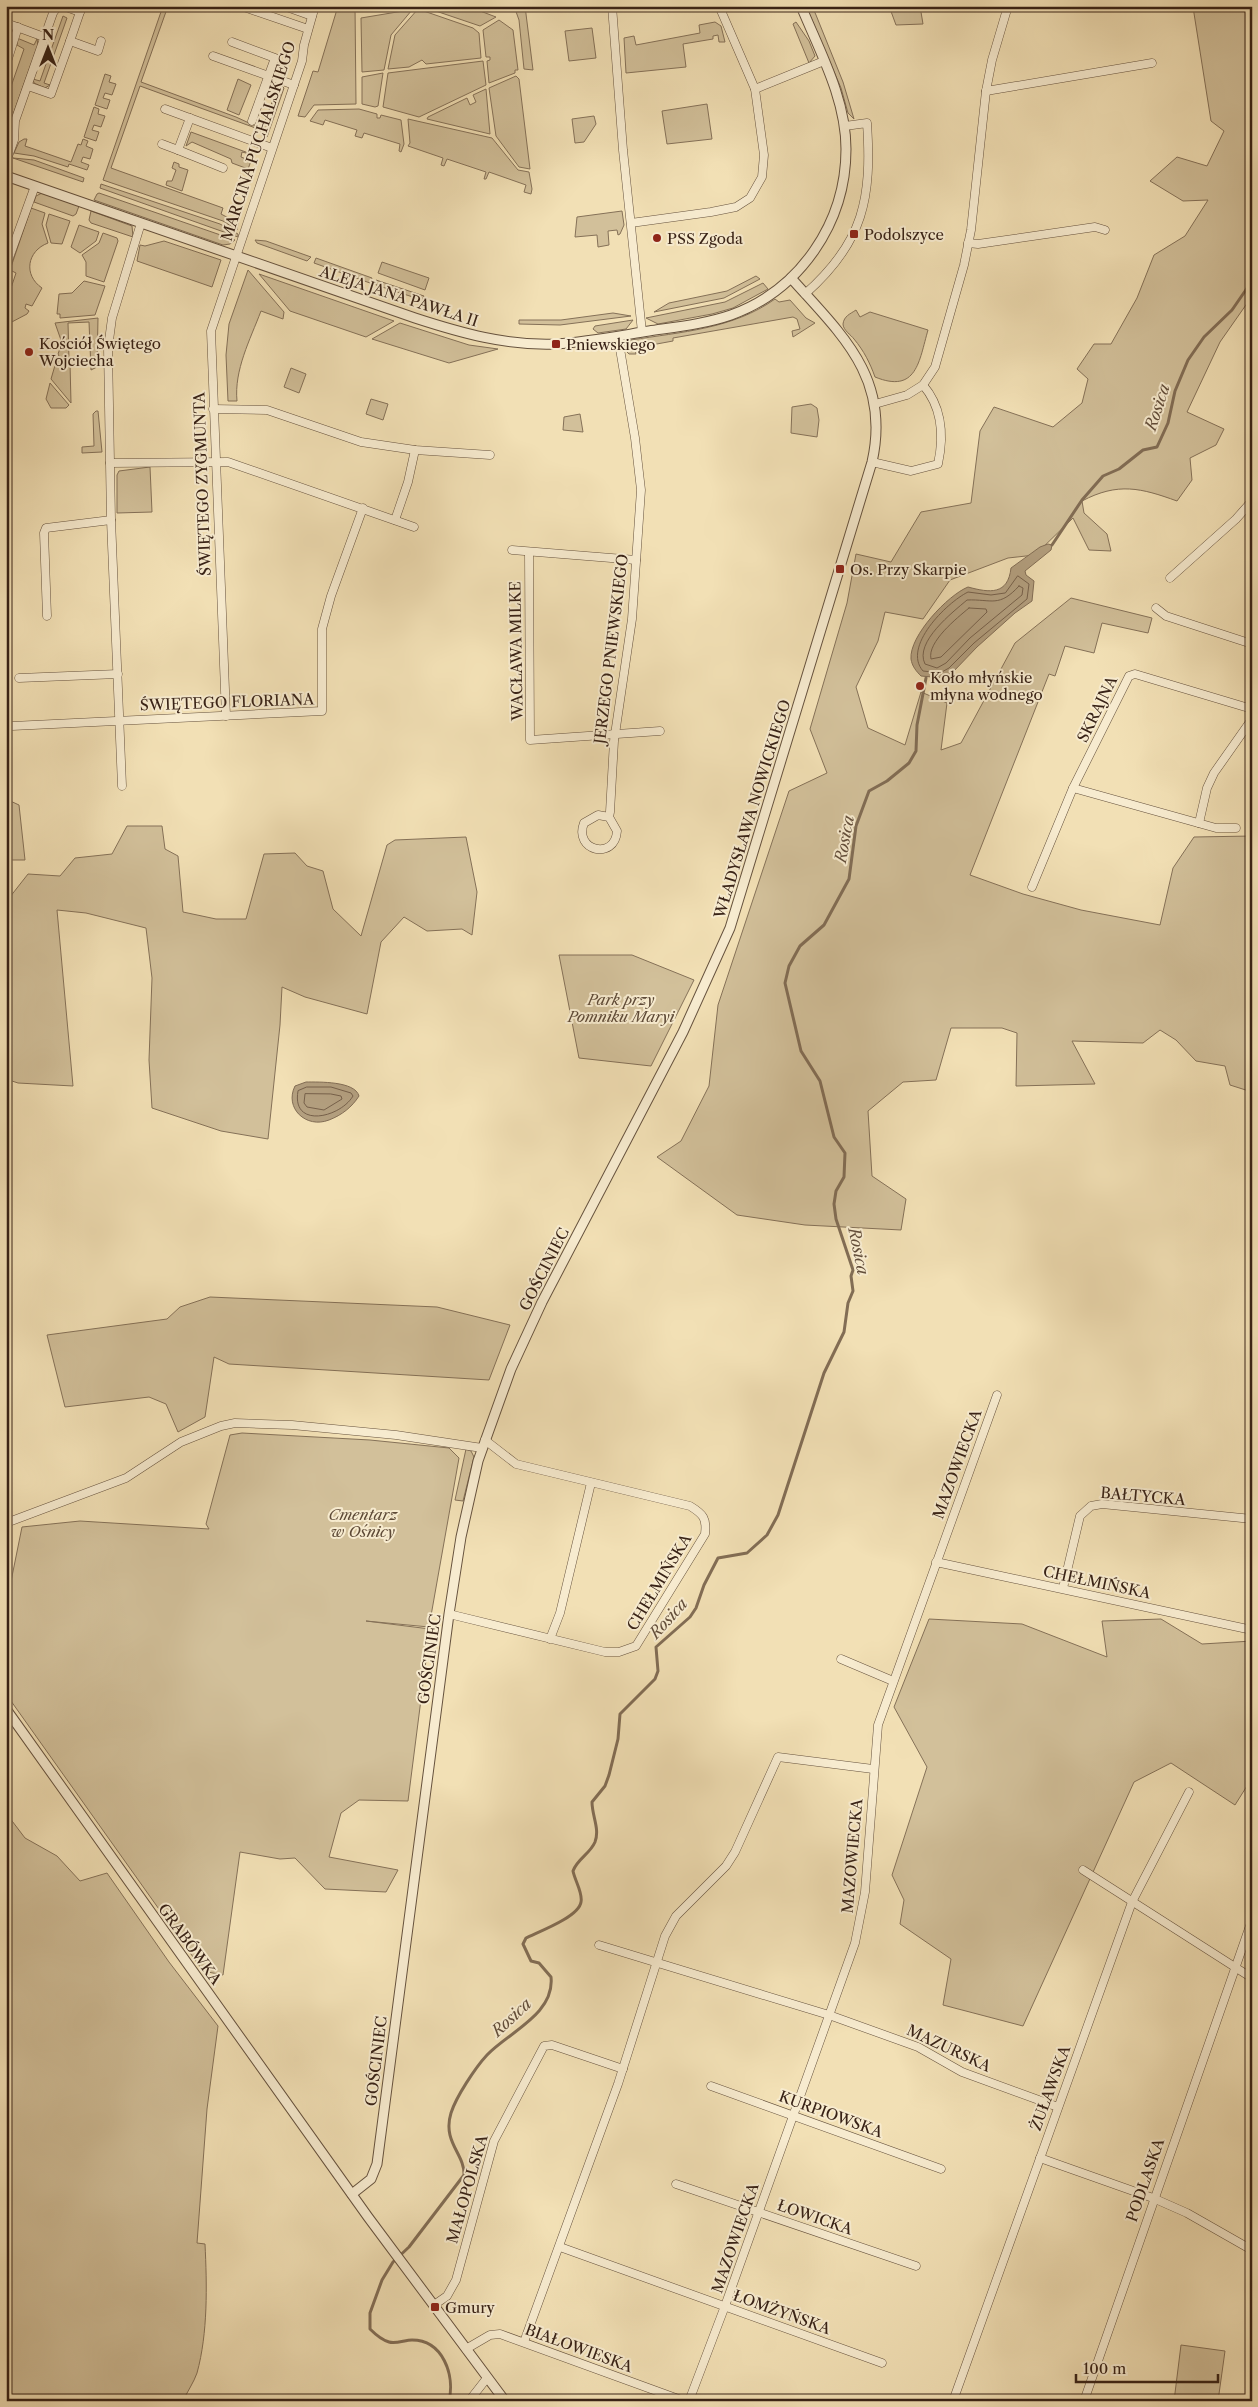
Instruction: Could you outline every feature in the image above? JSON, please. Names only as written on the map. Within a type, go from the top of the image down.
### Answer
[{"type":"street","points":[[6,162],[14,140],[15,121],[44,37],[53,13],[58,6]]},
{"type":"street","points":[[28,86],[51,94],[81,9],[63,6]]},
{"type":"street","points":[[241,6],[308,29]]},
{"type":"street","points":[[284,6],[312,16]]},
{"type":"street","name":"MARCINA PUCHALSKIEGO","points":[[235,256],[294,85],[315,6]]},
{"type":"street","points":[[612,6],[642,332]]},
{"type":"street","points":[[631,224],[736,207],[750,198],[762,177],[764,155],[755,89],[719,6]]},
{"type":"street","name":"ALEJA JANA PAWŁA II","points":[[6,176],[415,318],[478,336],[512,342],[543,344],[578,342],[712,321],[760,301],[791,278],[819,245],[837,207],[846,162],[845,126],[840,102],[801,6]]},
{"type":"street","points":[[875,404],[907,395],[922,385],[935,367],[968,243],[986,90],[992,60],[1008,6]]},
{"type":"street","points":[[6,23],[44,37]]},
{"type":"street","points":[[6,65],[9,49],[18,28]]},
{"type":"street","points":[[70,41],[98,51],[101,41]]},
{"type":"street","points":[[232,42],[275,58],[252,121]]},
{"type":"street","points":[[213,56],[294,85]]},
{"type":"street","points":[[755,89],[824,61]]},
{"type":"street","points":[[986,90],[1152,62]]},
{"type":"street","points":[[165,109],[272,148]]},
{"type":"street","points":[[178,150],[190,118]]},
{"type":"street","points":[[805,294],[820,281],[846,250],[857,228],[866,199],[869,168],[867,123],[845,126]]},
{"type":"street","points":[[162,144],[223,168]]},
{"type":"street","points":[[7,260],[35,186]]},
{"type":"street","points":[[122,786],[111,520],[109,333],[141,223]]},
{"type":"street","points":[[968,243],[978,244],[1096,227],[1105,230]]},
{"type":"street","name":"ŚWIĘTEGO ZYGMUNTA","points":[[226,716],[214,461],[211,331],[235,256]]},
{"type":"street","name":"WŁADYSŁAWA NOWICKIEGO","points":[[622,1149],[683,1032],[730,928],[872,462],[877,433],[875,404],[860,361],[845,338],[791,278]]},
{"type":"street","name":"JERZEGO PNIEWSKIEGO","points":[[609,817],[598,814],[584,823],[582,834],[590,848],[607,849],[615,841],[616,825],[609,817],[616,736],[632,619],[636,560],[640,475],[618,336]]},
{"type":"street","points":[[872,462],[911,471],[938,464],[942,446],[938,414],[932,396],[922,385]]},
{"type":"street","points":[[213,409],[267,410],[361,442],[415,450],[490,455]]},
{"type":"street","points":[[395,520],[408,482],[415,450]]},
{"type":"street","points":[[110,463],[214,461],[242,466],[414,527]]},
{"type":"street","points":[[1170,578],[1236,519],[1252,501]]},
{"type":"street","name":"ŚWIĘTEGO FLORIANA","points":[[12,726],[322,712],[322,629],[331,596],[363,508]]},
{"type":"street","points":[[47,616],[44,533],[46,528],[111,520]]},
{"type":"street","points":[[512,550],[636,560]]},
{"type":"street","name":"WACŁAWA MILKE","points":[[528,552],[530,740],[616,736],[660,731]]},
{"type":"street","points":[[1156,608],[1166,616],[1252,644]]},
{"type":"street","points":[[19,678],[118,674]]},
{"type":"street","name":"SKRAJNA","points":[[1032,887],[1073,788],[1129,676],[1135,674],[1252,709]]},
{"type":"street","points":[[1199,823],[1207,788],[1214,773],[1252,719]]},
{"type":"street","points":[[1073,788],[1216,828],[1236,828]]},
{"type":"street","name":"GOŚCINIEC","points":[[352,2194],[370,2179],[377,2164],[449,1614],[461,1537],[483,1444],[502,1391],[531,1324],[622,1149]]},
{"type":"street","name":"MAZOWIECKA","points":[[689,2401],[725,2306],[854,1943],[862,1913],[878,1725],[997,1395]]},
{"type":"street","points":[[6,1523],[126,1478],[181,1442],[201,1432],[235,1424],[338,1429],[483,1444]]},
{"type":"street","name":"CHEŁMIŃSKA","points":[[449,1614],[605,1652],[619,1652],[636,1646],[705,1534],[707,1522],[703,1514],[690,1506],[516,1464],[483,1444]]},
{"type":"street","points":[[550,1639],[560,1613],[591,1483]]},
{"type":"street","name":"BAŁTYCKA","points":[[1063,1588],[1080,1516],[1091,1506],[1102,1504],[1252,1518]]},
{"type":"street","name":"CHEŁMIŃSKA","points":[[936,1562],[964,1570],[1063,1588],[1252,1630]]},
{"type":"street","points":[[841,1659],[893,1681]]},
{"type":"street","name":"GRABÓWKA","points":[[6,1709],[352,2194],[505,2401]]},
{"type":"street","points":[[524,2342],[623,2069],[655,1963],[665,1936],[676,1916],[726,1866],[735,1852],[778,1757],[873,1768]]},
{"type":"street","name":"ŻUŁAWSKA","points":[[953,2401],[1132,1902],[1189,1792]]},
{"type":"street","points":[[1082,1870],[1252,1978]]},
{"type":"street","name":"PODLASKA","points":[[1084,2401],[1153,2198],[1252,1920]]},
{"type":"street","points":[[599,1945],[829,2015]]},
{"type":"street","name":"MAZURSKA","points":[[829,2015],[918,2047],[962,2072],[1058,2107]]},
{"type":"street","name":"MAŁOPOLSKA","points":[[434,2305],[447,2296],[456,2280],[494,2141],[544,2046],[552,2045],[623,2069]]},
{"type":"street","name":"KURPIOWSKA","points":[[711,2086],[941,2169]]},
{"type":"street","points":[[1040,2158],[1153,2198],[1187,2213],[1252,2250]]},
{"type":"street","name":"ŁOWICKA","points":[[676,2184],[916,2266]]},
{"type":"street","name":"ŁOMŻYŃSKA","points":[[560,2247],[882,2363]]},
{"type":"street","name":"BIAŁOWIESKA","points":[[466,2349],[490,2335],[500,2334],[684,2401]]},
{"type":"street","points":[[469,2401],[488,2378]]},
{"type":"green space","points":[[163,6],[168,6],[141,82],[236,117],[262,129],[277,89],[269,86],[270,83],[281,85],[284,88],[267,137],[261,135],[261,130],[140,86],[111,168],[223,208],[221,214],[238,223],[237,230],[223,221],[103,180]]},
{"type":"green space","points":[[338,6],[355,6],[356,104],[314,105],[305,117],[298,116],[313,71],[318,72]]},
{"type":"green space","points":[[421,6],[467,6],[496,17],[480,26]]},
{"type":"green space","points":[[514,6],[525,6],[533,70],[524,69],[519,20]]},
{"type":"green space","points":[[806,6],[812,6],[816,15],[843,82],[854,119],[848,113],[841,88]]},
{"type":"green space","points":[[889,6],[920,6],[923,24],[896,25]]},
{"type":"green space","points":[[1252,6],[1252,303],[1248,302],[1220,342],[1187,412],[1224,429],[1216,445],[1190,458],[1192,480],[1177,501],[1141,490],[1118,489],[1095,495],[1082,501],[1084,513],[1107,534],[1111,551],[1089,550],[1073,518],[1035,555],[1008,558],[950,580],[923,619],[885,612],[878,641],[856,687],[868,728],[905,745],[921,692],[947,703],[941,750],[961,743],[1015,643],[1071,598],[1152,618],[1148,633],[1102,623],[1094,653],[1065,646],[1055,676],[1049,674],[970,875],[1023,894],[1081,910],[1160,925],[1173,868],[1194,837],[1252,836],[1252,1092],[1230,1085],[1225,1066],[1196,1061],[1176,1040],[1160,1030],[1143,1043],[1072,1041],[1095,1084],[1016,1086],[1017,1033],[1002,1028],[951,1028],[936,1080],[903,1082],[868,1111],[872,1176],[906,1199],[901,1230],[805,1225],[737,1215],[657,1157],[681,1141],[709,1086],[718,1005],[789,791],[827,773],[810,729],[847,603],[856,554],[891,562],[921,512],[971,503],[980,431],[994,407],[1053,427],[1082,403],[1088,379],[1077,369],[1094,344],[1111,344],[1137,298],[1154,255],[1185,236],[1208,200],[1183,201],[1150,181],[1177,157],[1207,166],[1224,131],[1211,121],[1193,7]]},
{"type":"green space","points":[[418,9],[473,28],[479,33],[481,58],[426,64],[422,60],[409,67],[388,69],[395,35]]},
{"type":"green space","points":[[412,10],[391,35],[384,70],[362,72],[361,18]]},
{"type":"green space","points":[[63,16],[67,18],[44,83],[50,85],[45,88],[34,83],[33,79],[40,81]]},
{"type":"green space","points":[[499,20],[513,30],[518,70],[515,70],[515,73],[489,83],[487,61],[490,60],[490,57],[486,57],[483,30]]},
{"type":"green space","points":[[715,22],[721,26],[725,42],[719,42],[718,35],[713,36],[713,39],[683,44],[686,67],[626,73],[624,38],[634,36],[636,45],[700,33],[699,25]]},
{"type":"green space","points":[[796,22],[809,41],[815,56],[809,63],[793,24]]},
{"type":"green space","points":[[592,28],[596,58],[569,61],[565,31]]},
{"type":"green space","points":[[17,38],[34,45],[37,39],[38,45],[10,123],[9,140],[6,148],[6,101],[24,49],[17,45]]},
{"type":"green space","points":[[483,61],[486,85],[419,117],[383,107],[388,73]]},
{"type":"green space","points":[[383,73],[378,106],[362,104],[362,77]]},
{"type":"green space","points":[[105,74],[111,76],[109,82],[116,84],[112,95],[105,93],[103,98],[110,100],[107,109],[95,105]]},
{"type":"green space","points":[[516,76],[519,79],[530,169],[519,167],[496,136],[489,88]]},
{"type":"green space","points":[[238,79],[251,85],[239,115],[227,110]]},
{"type":"green space","points":[[486,89],[490,134],[427,119],[467,98],[470,105],[476,102],[473,95]]},
{"type":"green space","points":[[707,104],[712,139],[667,144],[662,111]]},
{"type":"green space","points":[[94,107],[99,109],[98,114],[105,116],[101,127],[94,125],[92,130],[99,132],[96,141],[84,137]]},
{"type":"green space","points":[[359,109],[377,114],[377,118],[380,118],[381,115],[401,120],[404,144],[401,152],[399,151],[400,144],[364,133],[362,138],[355,136],[357,130],[325,120],[323,125],[310,121],[318,110]]},
{"type":"green space","points":[[594,116],[596,124],[584,142],[575,143],[572,119]]},
{"type":"green space","points":[[408,119],[492,138],[518,170],[529,172],[531,194],[524,192],[526,185],[489,172],[486,179],[484,179],[486,172],[447,159],[444,166],[441,165],[443,158],[408,146],[410,143]]},
{"type":"green space","points":[[191,132],[254,155],[242,152],[241,157],[251,161],[248,169],[232,163],[231,159],[192,142],[186,146]]},
{"type":"green space","points":[[27,139],[25,146],[71,162],[78,144],[81,145],[83,139],[88,141],[86,146],[93,149],[90,159],[83,157],[81,162],[89,165],[87,170],[69,164],[68,167],[34,156],[14,153],[19,142]]},
{"type":"green space","points":[[13,158],[34,160],[84,178],[83,182]]},
{"type":"green space","points":[[174,162],[179,164],[179,167],[188,170],[182,191],[166,185],[167,181],[172,181],[176,170],[172,168]]},
{"type":"green space","points":[[101,184],[220,224],[238,234],[238,237],[100,188]]},
{"type":"green space","points":[[42,193],[79,206],[76,214],[73,216],[34,202],[36,196]]},
{"type":"green space","points":[[99,193],[235,240],[230,244],[223,245],[94,200]]},
{"type":"green space","points":[[31,208],[45,213],[42,224],[48,243],[36,252],[30,264],[32,277],[42,288],[32,306],[26,304],[25,308],[29,311],[27,314],[6,327],[6,303],[16,273],[10,270]]},
{"type":"green space","points":[[91,211],[132,226],[133,237],[91,223],[89,220]]},
{"type":"green space","points":[[622,211],[624,225],[618,235],[617,230],[608,231],[609,245],[598,247],[597,235],[575,237],[577,217]]},
{"type":"green space","points":[[49,214],[70,221],[62,244],[51,243],[46,225]]},
{"type":"green space","points":[[79,225],[99,232],[96,241],[80,253],[71,247]]},
{"type":"green space","points":[[103,233],[117,238],[118,241],[104,282],[86,276],[86,262],[82,255],[99,243]]},
{"type":"green space","points":[[255,240],[266,241],[311,257],[307,261],[257,243]]},
{"type":"green space","points":[[164,241],[221,260],[212,287],[137,261],[140,245],[145,246]]},
{"type":"green space","points":[[316,258],[372,278],[370,283],[314,263]]},
{"type":"green space","points":[[382,262],[429,278],[425,290],[378,273]]},
{"type":"green space","points":[[248,270],[284,312],[283,319],[261,311],[240,367],[237,401],[228,401],[226,355],[229,324]]},
{"type":"green space","points":[[259,274],[394,321],[366,337],[290,311]]},
{"type":"green space","points":[[756,276],[760,279],[724,298],[654,312],[669,303],[727,291]]},
{"type":"green space","points":[[376,280],[424,296],[422,300],[376,285]]},
{"type":"green space","points":[[84,281],[105,286],[95,315],[60,318],[60,314],[57,314],[59,294],[72,293]]},
{"type":"green space","points":[[763,283],[768,289],[733,308],[658,324],[646,318],[725,302]]},
{"type":"green space","points":[[775,299],[779,302],[790,300],[806,318],[815,323],[793,337],[792,331],[800,329],[797,319],[793,317],[673,338],[673,341],[635,348],[636,354],[629,354],[624,349],[626,343],[631,340],[706,328],[724,323],[759,309]]},
{"type":"green space","points":[[856,310],[860,317],[870,312],[928,330],[918,363],[914,372],[908,378],[900,381],[889,381],[875,377],[864,353],[843,326],[846,317]]},
{"type":"green space","points":[[613,313],[631,316],[560,325],[519,324],[519,320],[561,320]]},
{"type":"green space","points":[[98,318],[97,367],[91,370],[89,322],[68,323],[69,359],[60,358],[58,354],[62,343],[55,323]]},
{"type":"green space","points":[[633,320],[626,329],[598,333],[593,329],[595,326]]},
{"type":"green space","points":[[400,323],[469,345],[498,349],[449,363],[372,339]]},
{"type":"green space","points":[[60,360],[70,363],[71,403],[51,379],[56,362]]},
{"type":"green space","points":[[291,368],[306,374],[299,393],[284,387]]},
{"type":"green space","points":[[50,383],[69,405],[66,408],[51,408],[46,399]]},
{"type":"green space","points":[[371,399],[388,404],[383,420],[366,414]]},
{"type":"green space","points":[[811,404],[817,408],[819,420],[817,437],[791,433],[792,407]]},
{"type":"green space","points":[[98,411],[102,452],[82,453],[82,447],[94,446],[93,414]]},
{"type":"green space","points":[[580,414],[583,432],[563,430],[564,417]]},
{"type":"green space","points":[[150,467],[152,512],[117,513],[117,475],[119,471]]},
{"type":"green space","points":[[6,799],[19,805],[25,860],[6,860]]},
{"type":"green space","points":[[127,826],[162,826],[165,849],[178,856],[183,912],[216,919],[246,919],[264,854],[295,853],[307,866],[323,871],[333,909],[361,936],[387,845],[395,840],[466,837],[477,892],[472,935],[462,929],[427,931],[404,917],[381,942],[367,1014],[305,997],[282,987],[268,1139],[221,1131],[152,1108],[149,1060],[152,978],[146,928],[86,913],[57,910],[73,1086],[18,1083],[6,1079],[6,964],[11,958],[6,902],[28,874],[60,876],[75,858],[112,854]]},
{"type":"green space","name":"Park przy Pomniku Maryi","points":[[559,955],[632,955],[694,980],[651,1066],[579,1058]]},
{"type":"green space","points":[[210,1297],[437,1307],[510,1325],[489,1380],[229,1364],[214,1357],[205,1417],[178,1432],[166,1404],[149,1397],[65,1407],[47,1335],[167,1319],[180,1307]]},
{"type":"green space","name":"Cmentarz w Ośnicy","points":[[242,1433],[370,1440],[449,1448],[459,1458],[429,1627],[366,1621],[430,1629],[408,1801],[359,1800],[341,1813],[329,1857],[398,1870],[386,1892],[325,1889],[295,1858],[280,1859],[240,1852],[223,1975],[203,1971],[6,1694],[6,1606],[22,1527],[80,1521],[209,1529],[206,1524],[230,1435]]},
{"type":"green space","points":[[466,1449],[471,1451],[474,1457],[463,1501],[455,1500]]},
{"type":"green space","points":[[929,1619],[1022,1624],[1107,1657],[1102,1621],[1161,1619],[1202,1644],[1252,1641],[1252,1778],[1235,1805],[1171,1763],[1134,1782],[1023,2026],[943,2005],[951,1959],[900,1924],[904,1900],[892,1875],[927,1767],[894,1707]]},
{"type":"green space","points":[[6,1813],[25,1838],[57,1856],[80,1881],[107,1873],[169,1962],[218,2026],[207,2109],[197,2243],[205,2244],[205,2325],[197,2373],[183,2401],[6,2401]]},
{"type":"green space","points":[[1181,2345],[1225,2351],[1218,2401],[1174,2401]]},
{"type":"water","points":[[1048,544],[1052,545],[1051,550],[1025,571],[1026,575],[1034,581],[1032,601],[1015,613],[977,647],[953,672],[943,678],[921,676],[912,664],[912,650],[916,639],[931,617],[950,598],[968,587],[990,591],[1002,587],[1009,577],[1011,568],[1040,547]]},
{"type":"water","points":[[306,1082],[327,1082],[344,1085],[351,1087],[359,1096],[350,1107],[338,1116],[329,1120],[312,1122],[299,1115],[292,1102],[295,1086]]},
{"type":"waterway","name":"Rosica","points":[[1052,545],[1082,500],[1103,476],[1119,469],[1143,450],[1157,447],[1168,423],[1175,391],[1188,360],[1204,337],[1232,310],[1252,281]]},
{"type":"waterway","name":"Rosica","points":[[449,2401],[450,2380],[448,2370],[439,2352],[423,2342],[412,2340],[389,2342],[384,2340],[370,2329],[370,2313],[382,2280],[393,2262],[409,2247],[464,2175],[461,2161],[449,2132],[453,2106],[461,2091],[487,2055],[529,2021],[546,2002],[550,1990],[551,1977],[539,1963],[531,1961],[523,1944],[526,1938],[566,1918],[579,1908],[581,1902],[580,1891],[573,1871],[577,1863],[595,1842],[597,1832],[592,1802],[605,1786],[609,1775],[618,1739],[620,1714],[655,1679],[658,1671],[656,1647],[690,1617],[696,1608],[704,1585],[718,1558],[747,1553],[767,1535],[778,1515],[824,1373],[844,1332],[848,1303],[853,1291],[851,1276],[853,1270],[836,1219],[834,1204],[836,1191],[844,1177],[845,1153],[834,1137],[820,1081],[801,1051],[785,983],[789,966],[800,946],[824,925],[849,879],[856,826],[869,791],[887,781],[909,763],[916,751],[917,725],[926,678]]},
{"type":"place","name":"Podolszyce","points":[[854,234]]},
{"type":"place","name":"PSS Zgoda","points":[[657,238]]},
{"type":"place","name":"Pniewskiego","points":[[556,344]]},
{"type":"place","name":"Kościół Świętego Wojciecha","points":[[29,352]]},
{"type":"place","name":"Os. Przy Skarpie","points":[[840,569]]},
{"type":"place","name":"Koło młyńskie młyna wodnego","points":[[920,686]]},
{"type":"place","name":"Gmury","points":[[435,2307]]}]
